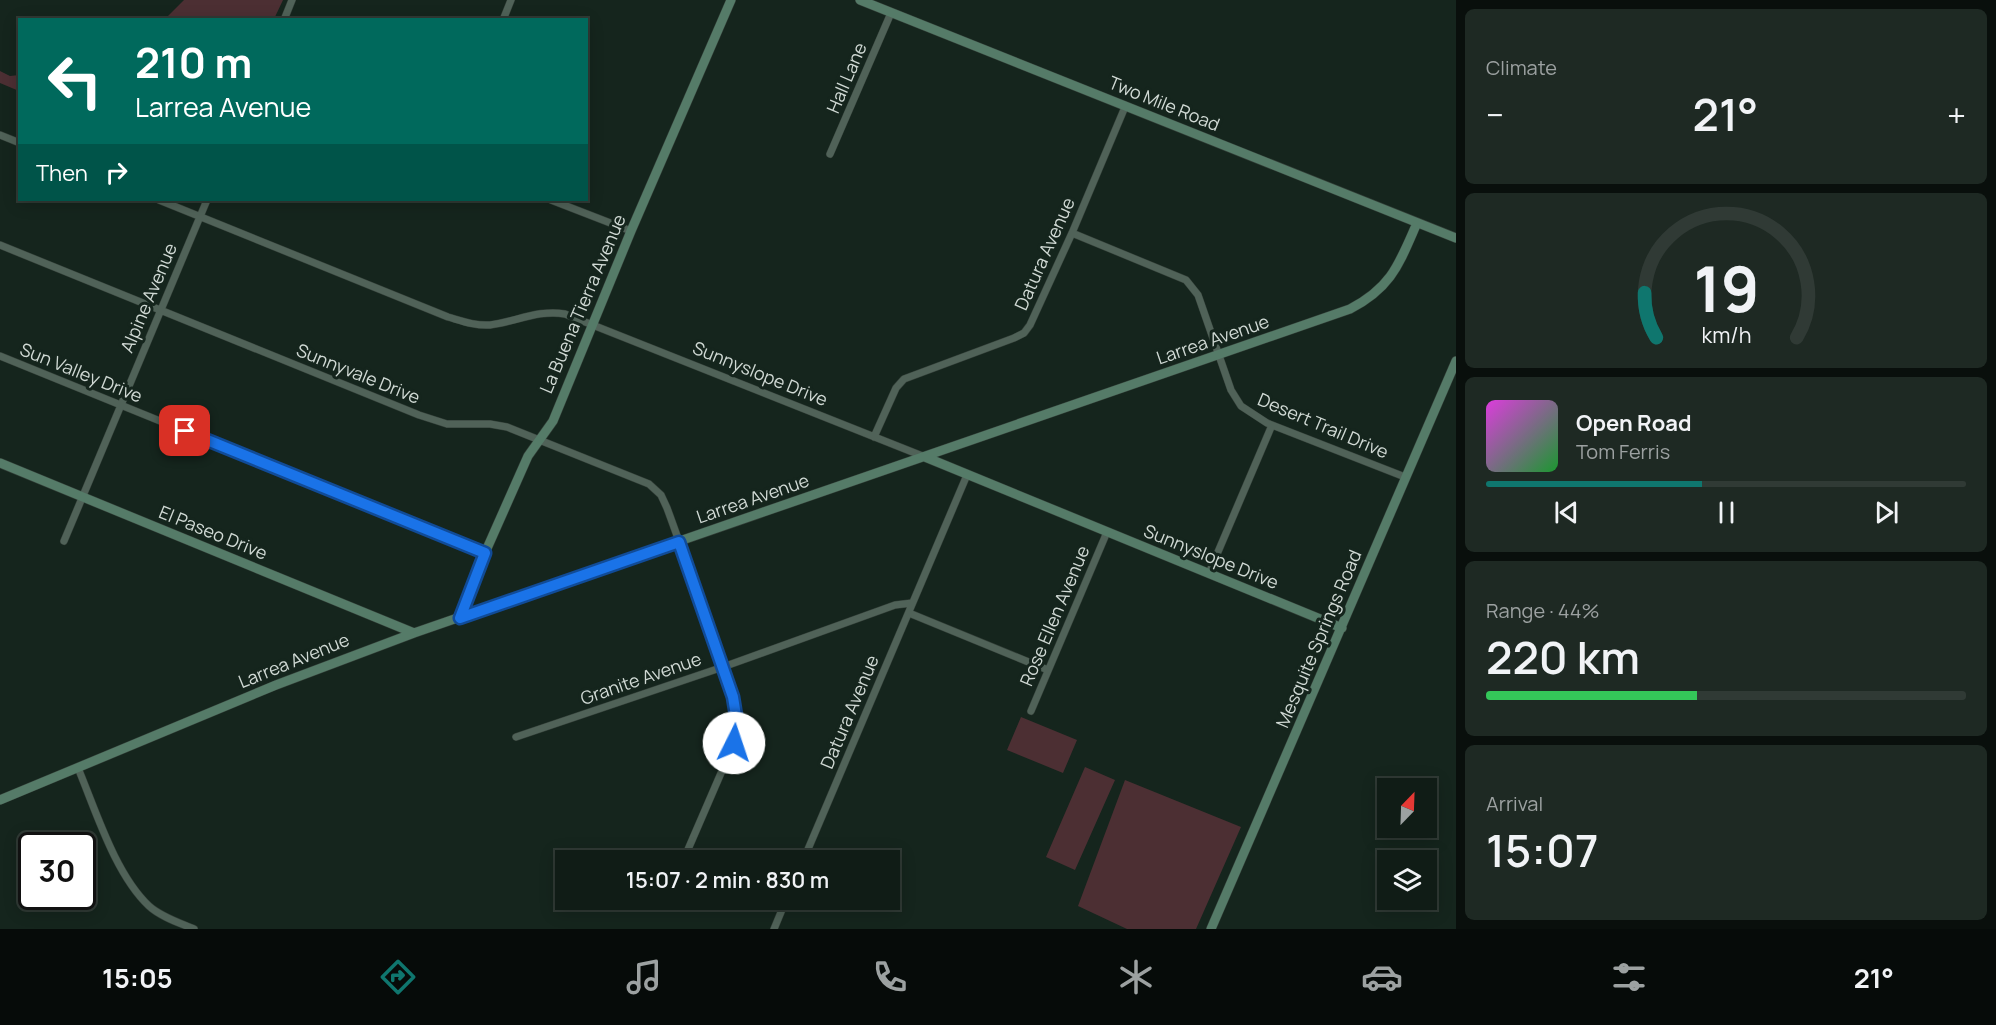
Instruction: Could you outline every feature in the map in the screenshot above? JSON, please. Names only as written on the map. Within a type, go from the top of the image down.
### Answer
[{"type":"street","points":[[285,18],[292,0]]},
{"type":"street","points":[[504,18],[512,0]]},
{"type":"street","name":"La Buena Tierra Avenue","points":[[460,618],[485,553],[528,456],[553,421],[631,231],[731,0]]},
{"type":"street","name":"Two Mile Road","points":[[860,0],[1456,238]]},
{"type":"street","name":"Hall Lane","points":[[830,154],[891,13]]},
{"type":"street","name":"Datura Avenue","points":[[874,437],[896,388],[904,379],[1024,333],[1035,315],[1072,233],[1125,107]]},
{"type":"street","points":[[0,135],[18,142]]},
{"type":"street","name":"Sunnyslope Drive","points":[[162,201],[469,323],[491,324],[536,314],[557,313],[593,324],[926,457],[1342,628]]},
{"type":"street","name":"Alpine Avenue","points":[[64,541],[207,201]]},
{"type":"street","points":[[554,201],[631,231]]},
{"type":"street","name":"Larrea Avenue","points":[[0,800],[276,685],[414,633],[1334,315],[1364,302],[1386,284],[1402,259],[1418,223]]},
{"type":"street","name":"Desert Trail Drive","points":[[1072,233],[1186,280],[1198,295],[1231,390],[1241,406],[1248,412],[1272,425],[1406,477]]},
{"type":"street","name":"Sunnyvale Drive","points":[[0,245],[419,415],[447,424],[490,424],[507,427],[649,484],[661,495],[679,542],[733,697],[738,728],[734,743],[688,850]]},
{"type":"street","name":"Sun Valley Drive","points":[[0,356],[485,553]]},
{"type":"street","name":"Mesquite Springs Road","points":[[1211,929],[1456,361]]},
{"type":"street","points":[[1209,573],[1272,425]]},
{"type":"street","name":"El Paseo Drive","points":[[0,464],[414,633]]},
{"type":"street","name":"Datura Avenue","points":[[808,850],[967,475]]},
{"type":"street","name":"Rose Ellen Avenue","points":[[1031,711],[1107,532]]},
{"type":"street","name":"Granite Avenue","points":[[516,737],[723,667],[895,605],[912,603]]},
{"type":"street","points":[[909,613],[1048,670]]},
{"type":"street","points":[[78,768],[118,863],[133,887],[150,907],[194,929]]},
{"type":"street","points":[[774,929],[782,910]]},
{"type":"shaded area","points":[[184,0],[283,0],[274,18],[166,18]]},
{"type":"shaded area","points":[[0,71],[10,76],[18,75],[18,91],[0,83]]},
{"type":"shaded area","points":[[1021,717],[1077,740],[1063,773],[1007,750]]},
{"type":"shaded area","points":[[1085,767],[1115,780],[1075,870],[1046,857]]},
{"type":"shaded area","points":[[1125,780],[1241,827],[1196,929],[1127,929],[1078,906]]},
{"type":"route","points":[[185,431],[485,553],[460,618],[679,542],[733,697],[738,728],[734,743]]}]
